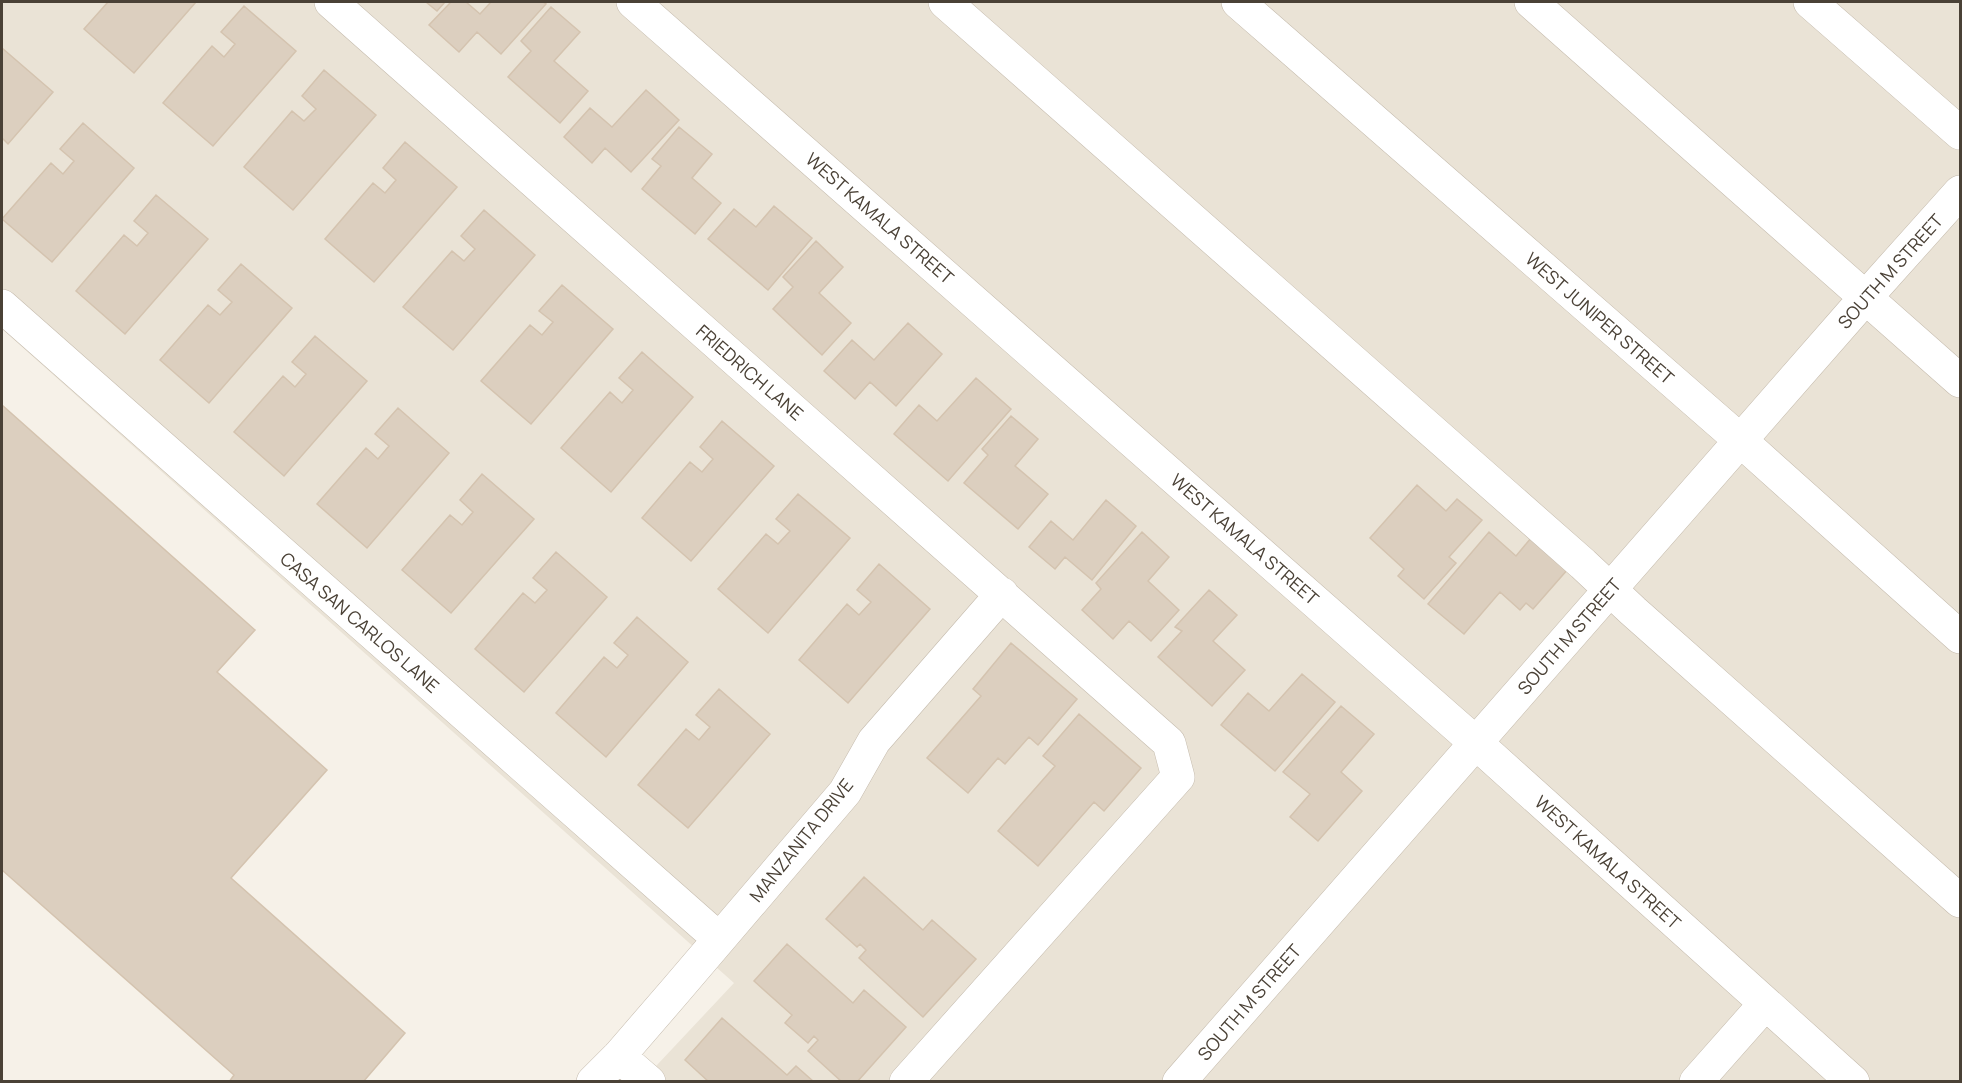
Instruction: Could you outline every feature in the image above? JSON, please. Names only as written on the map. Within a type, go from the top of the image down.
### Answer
[{"type":"street","name":"FRIEDRICH LANE","points":[[331,2],[1169,742],[1178,777],[906,1082]]},
{"type":"street","name":"WEST KAMALA STREET","points":[[633,2],[1476,743],[1853,1082]]},
{"type":"street","points":[[945,2],[1583,564],[1960,901]]},
{"type":"street","name":"WEST JUNIPER STREET","points":[[1238,2],[1740,440],[1960,637]]},
{"type":"street","points":[[1531,2],[1960,381]]},
{"type":"street","points":[[1810,2],[1960,133]]},
{"type":"street","name":"SOUTH M STREET","points":[[1179,1082],[1960,192]]},
{"type":"street","name":"CASA SAN CARLOS LANE","points":[[2,306],[718,938]]},
{"type":"street","name":"MANZANITA DRIVE","points":[[593,1082],[619,1056],[845,792],[874,741],[1002,594]]},
{"type":"street","points":[[1696,1082],[1765,1004]]},
{"type":"street","points":[[619,1056],[649,1082]]},
{"type":"shaded area","points":[[2,2],[1960,2],[1960,1081],[642,1081],[734,983],[2,329]]},
{"type":"building","points":[[108,2],[196,2],[134,73],[84,29]]},
{"type":"building","points":[[426,2],[445,2],[437,11]]},
{"type":"building","points":[[451,2],[466,2],[480,14],[491,2],[543,2],[546,4],[501,54],[477,32],[459,52],[429,25]]},
{"type":"building","points":[[244,6],[296,51],[213,146],[163,103],[212,46],[224,57],[235,44],[221,32]]},
{"type":"building","points":[[551,7],[580,32],[554,61],[588,91],[560,123],[508,77],[531,51],[521,41]]},
{"type":"building","points":[[2,48],[53,92],[8,144],[2,138]]},
{"type":"building","points":[[324,70],[376,115],[293,210],[244,167],[292,111],[304,121],[316,109],[302,96]]},
{"type":"building","points":[[646,90],[679,120],[631,172],[605,148],[592,163],[564,137],[590,108],[612,127]]},
{"type":"building","points":[[83,123],[134,168],[52,262],[2,219],[51,163],[63,174],[74,161],[60,149]]},
{"type":"building","points":[[679,127],[712,154],[692,178],[721,203],[695,234],[642,189],[661,166],[652,159]]},
{"type":"building","points":[[405,142],[457,187],[374,282],[325,239],[373,183],[385,193],[396,180],[383,168]]},
{"type":"building","points":[[156,195],[208,239],[125,334],[76,291],[124,235],[137,246],[148,233],[134,221]]},
{"type":"building","points":[[774,206],[812,238],[768,290],[708,239],[734,209],[756,227]]},
{"type":"building","points":[[484,210],[535,255],[453,350],[403,307],[452,251],[464,261],[475,249],[461,236]]},
{"type":"building","points":[[816,241],[843,267],[819,293],[851,323],[822,355],[773,309],[793,287],[783,277]]},
{"type":"building","points":[[241,264],[292,308],[209,403],[160,360],[208,305],[220,315],[232,302],[218,290]]},
{"type":"building","points":[[562,285],[613,329],[531,424],[481,381],[530,325],[542,335],[553,322],[539,311]]},
{"type":"building","points":[[908,323],[942,354],[896,406],[870,382],[855,399],[824,371],[852,340],[874,360]]},
{"type":"building","points":[[315,336],[367,381],[284,476],[234,432],[283,376],[295,387],[306,374],[292,362]]},
{"type":"building","points":[[642,352],[693,397],[611,492],[561,448],[610,392],[622,403],[633,390],[619,378]]},
{"type":"building","points":[[976,378],[1011,409],[948,481],[894,434],[919,405],[937,421]]},
{"type":"building","points":[[2,405],[255,630],[217,672],[327,770],[231,878],[405,1033],[363,1082],[229,1082],[234,1075],[2,870]]},
{"type":"building","points":[[398,408],[449,453],[367,548],[317,504],[366,448],[378,459],[389,446],[375,434]]},
{"type":"building","points":[[1011,416],[1038,439],[1015,466],[1048,494],[1018,529],[964,483],[988,455],[982,449]]},
{"type":"building","points":[[722,421],[774,466],[691,561],[642,518],[690,462],[702,472],[713,459],[700,447]]},
{"type":"building","points":[[482,474],[534,519],[451,613],[402,570],[450,515],[462,525],[473,512],[460,500]]},
{"type":"building","points":[[1417,485],[1446,511],[1457,499],[1482,520],[1449,557],[1456,563],[1424,599],[1398,576],[1404,569],[1370,538]]},
{"type":"building","points":[[798,494],[850,538],[768,633],[718,589],[766,534],[778,544],[790,531],[776,519]]},
{"type":"building","points":[[1106,500],[1136,526],[1092,580],[1065,557],[1055,569],[1029,547],[1051,521],[1073,540]]},
{"type":"building","points":[[1142,532],[1169,557],[1148,581],[1179,610],[1151,641],[1129,621],[1113,639],[1082,610],[1101,589],[1096,583]]},
{"type":"building","points":[[1489,532],[1516,556],[1531,538],[1568,569],[1533,609],[1526,603],[1520,610],[1500,592],[1464,634],[1428,604]]},
{"type":"building","points":[[556,552],[607,597],[524,692],[475,649],[523,593],[535,603],[547,590],[533,578]]},
{"type":"building","points":[[879,564],[930,609],[848,703],[799,660],[847,604],[859,615],[871,602],[857,590]]},
{"type":"building","points":[[1209,590],[1237,615],[1213,641],[1245,670],[1212,706],[1158,657],[1182,631],[1175,627]]},
{"type":"building","points":[[637,617],[688,662],[606,757],[556,713],[604,657],[617,668],[628,655],[614,643]]},
{"type":"building","points":[[1011,643],[1077,699],[1038,745],[1029,737],[1005,764],[998,758],[968,793],[927,758],[981,696],[973,689]]},
{"type":"building","points":[[1302,674],[1335,702],[1275,771],[1221,725],[1248,693],[1269,711]]},
{"type":"building","points":[[719,689],[770,734],[688,828],[638,785],[686,729],[699,740],[710,727],[696,715]]},
{"type":"building","points":[[1341,706],[1374,734],[1341,772],[1362,791],[1318,841],[1290,817],[1310,794],[1283,772]]},
{"type":"building","points":[[1079,714],[1141,768],[1104,811],[1094,802],[1038,866],[998,831],[1055,766],[1043,756]]},
{"type":"building","points":[[864,877],[923,930],[932,920],[976,959],[923,1017],[859,958],[866,950],[860,944],[857,947],[826,919]]},
{"type":"building","points":[[787,944],[853,1003],[864,990],[906,1027],[857,1082],[842,1082],[808,1051],[818,1040],[814,1036],[808,1043],[785,1023],[792,1015],[754,981]]},
{"type":"building","points":[[722,1018],[787,1075],[796,1066],[814,1082],[709,1082],[685,1060]]}]
